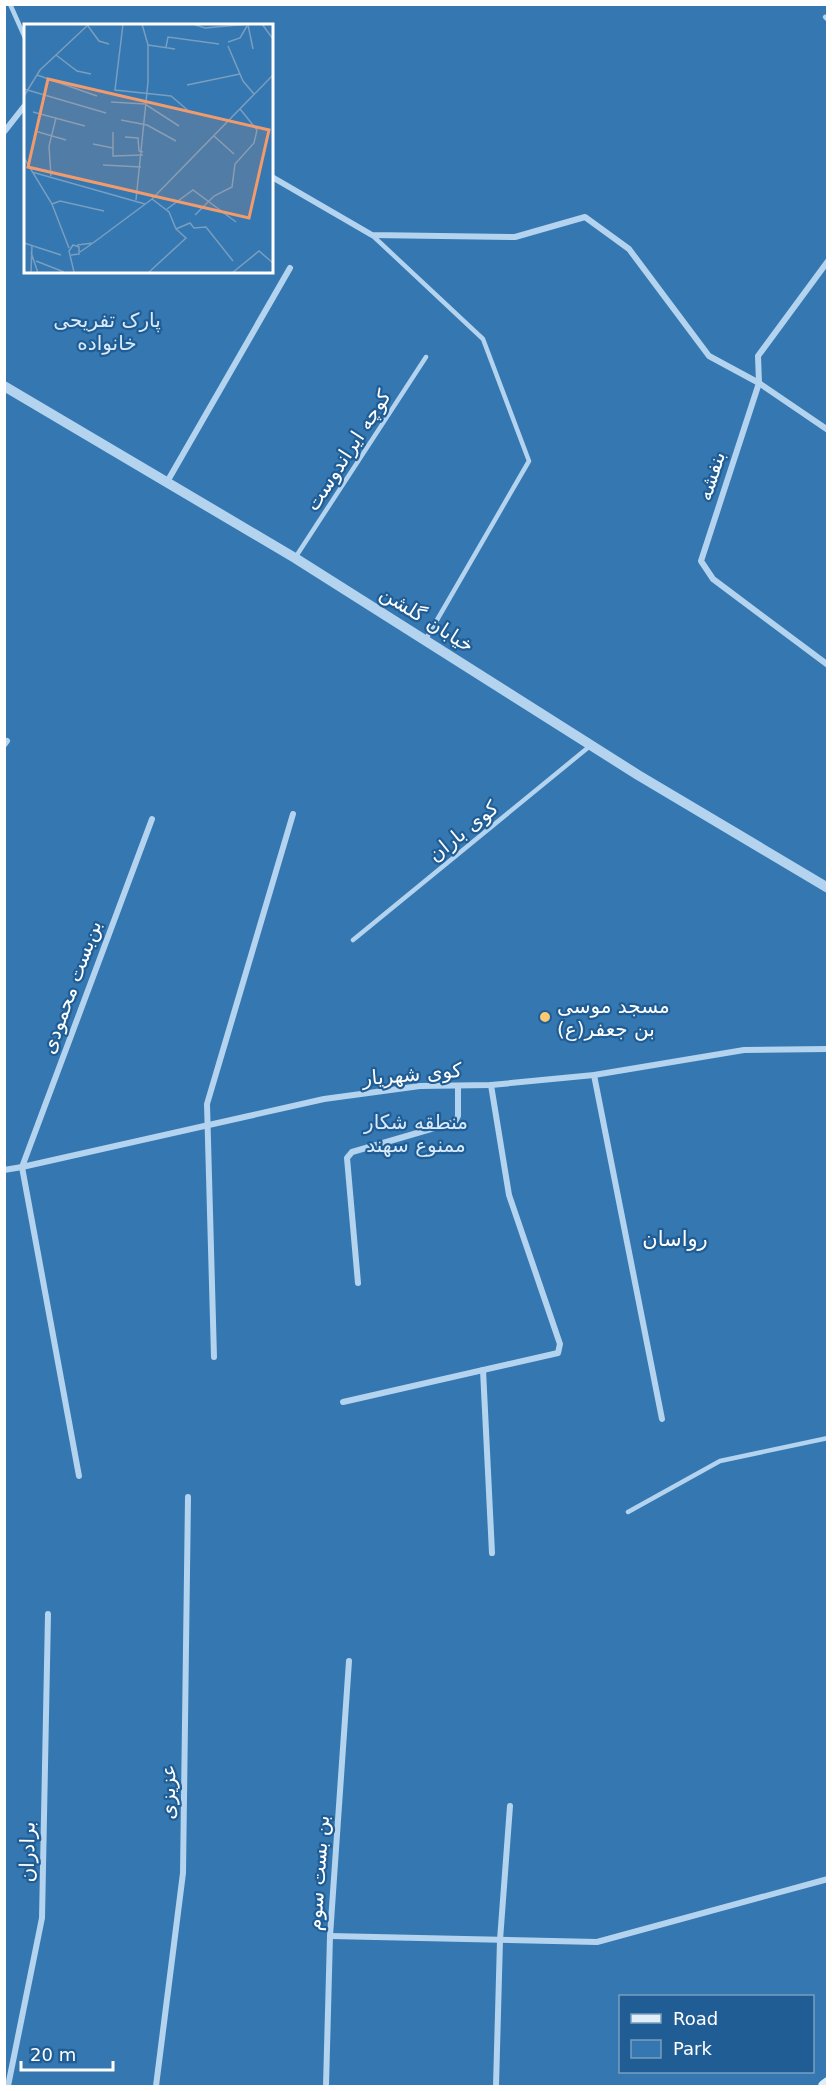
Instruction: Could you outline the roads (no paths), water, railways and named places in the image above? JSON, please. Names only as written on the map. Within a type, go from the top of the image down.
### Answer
[{"type":"main road","points":[[824,2086],[828,2083]]},
{"type":"street","points":[[4,132],[24,107]]},
{"type":"street","points":[[273,178],[372,235],[515,237],[585,217],[629,249],[709,356],[759,383],[828,430]]},
{"type":"street","name":"بنفشه","points":[[828,261],[758,356],[759,383],[701,561],[713,579],[828,665]]},
{"type":"street","points":[[166,482],[290,268]]},
{"type":"street","name":"خیابان گلشن","points":[[4,386],[295,558],[638,775],[828,888]]},
{"type":"street","points":[[214,1357],[207,1104],[292,814]]},
{"type":"street","name":"بن‌بست محمودی","points":[[22,1167],[152,819]]},
{"type":"street","name":"کوی شهریار","points":[[4,1170],[324,1099],[420,1086],[490,1085],[594,1075],[744,1050],[828,1049]]},
{"type":"street","points":[[594,1075],[662,1419]]},
{"type":"street","points":[[344,1402],[558,1353],[560,1344],[509,1195],[490,1085]]},
{"type":"street","points":[[358,1283],[347,1158],[352,1152],[455,1122],[458,1116],[458,1086]]},
{"type":"street","points":[[22,1167],[79,1476]]},
{"type":"street","points":[[483,1370],[492,1553]]},
{"type":"street","name":"عزیزی","points":[[156,2086],[183,1873],[188,1497]]},
{"type":"street","name":"برادران","points":[[8,2086],[42,1918],[48,1614]]},
{"type":"street","name":"بن بست سوم","points":[[326,2086],[330,1936],[349,1661]]},
{"type":"street","points":[[496,2086],[500,1940],[510,1806]]},
{"type":"street","points":[[330,1936],[597,1942],[828,1879]]},
{"type":"lane","points":[[10,4],[24,36]]},
{"type":"lane","points":[[372,235],[483,339],[529,461],[426,639]]},
{"type":"lane","name":"کوچه ایراندوست","points":[[295,558],[426,357]]},
{"type":"lane","name":"کوی باران","points":[[353,940],[592,745]]},
{"type":"lane","points":[[628,1512],[720,1461],[828,1438]]},
{"type":"place","name":"مسجد موسی بن جعفر(ع)","points":[[545,1017]]},
{"type":"district","name":"رواسان","points":[[675,1239]]},
{"type":"park label","name":"پارک تفریحی خانواده","points":[[107,332]]},
{"type":"park label","name":"منطقه شکار ممنوع سهند","points":[[416,1134]]}]
